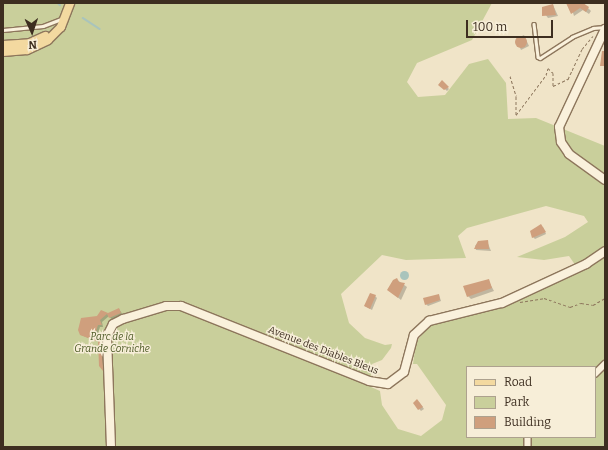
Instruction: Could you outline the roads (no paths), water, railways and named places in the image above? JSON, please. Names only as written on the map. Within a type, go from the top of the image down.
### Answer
[{"type":"main road","points":[[3,46],[21,45],[37,40],[61,19],[69,3]]},
{"type":"main road","points":[[3,52],[27,50],[48,40],[61,27],[69,3]]},
{"type":"main road","points":[[604,34],[561,118],[559,132],[561,142],[569,154],[605,180]]},
{"type":"main road","name":"Avenue des Diables Bleus","points":[[111,447],[107,336],[113,324],[123,319],[166,306],[181,306],[369,381],[383,384],[393,382],[404,372],[414,335],[424,324],[435,318],[508,300],[586,264],[605,251]]},
{"type":"street","points":[[596,373],[605,364]]},
{"type":"lane","points":[[3,30],[43,26],[61,19]]},
{"type":"lane","points":[[534,24],[538,57],[540,58],[572,37],[593,28],[604,34]]},
{"type":"water","points":[[404,270],[409,275],[404,280],[399,275]]},
{"type":"waterway","points":[[83,18],[100,29]]},
{"type":"park label","name":"Parc de la Grande Corniche","points":[[112,342]]}]
